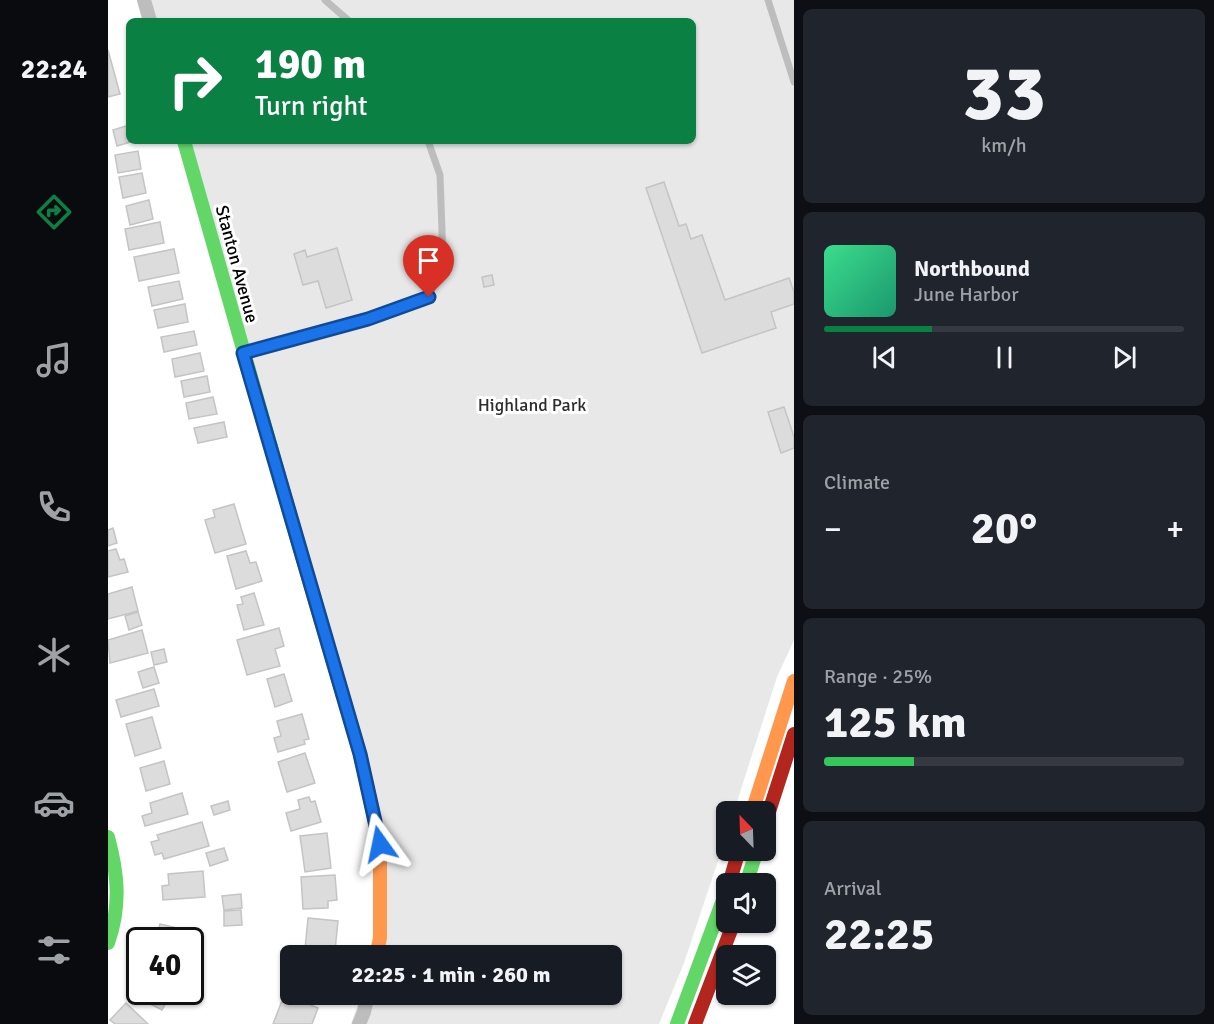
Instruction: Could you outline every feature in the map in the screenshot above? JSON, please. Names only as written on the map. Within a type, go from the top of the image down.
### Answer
[{"type":"street","points":[[144,0],[149,18]]},
{"type":"street","name":"Stanton Avenue","points":[[185,144],[360,754],[380,844],[378,945]]},
{"type":"street","points":[[756,801],[794,681]]},
{"type":"street","points":[[773,801],[794,734]]},
{"type":"street","points":[[108,837],[120,893],[114,928],[108,943]]},
{"type":"street","points":[[677,1024],[716,921]]},
{"type":"street","points":[[695,1024],[730,933]]},
{"type":"street","points":[[359,1024],[366,1005]]},
{"type":"lane","points":[[325,0],[346,18]]},
{"type":"lane","points":[[768,0],[794,82]]},
{"type":"lane","points":[[243,353],[368,319],[429,297],[443,259],[440,175],[429,144]]},
{"type":"green space","name":"Highland Park","points":[[144,0],[794,0],[794,640],[777,677],[737,801],[716,801],[716,861],[718,861],[684,963],[659,1024],[351,1024],[358,1005],[622,1005],[622,945],[375,945],[380,844],[185,144],[696,144],[696,18],[149,18]]},
{"type":"building","points":[[108,50],[120,94],[108,97]]},
{"type":"building","points":[[126,126],[126,143],[117,146],[113,130]]},
{"type":"building","points":[[138,151],[141,169],[118,173],[115,155]]},
{"type":"building","points":[[142,173],[146,193],[123,198],[119,177]]},
{"type":"building","points":[[664,182],[679,226],[686,224],[691,239],[702,235],[725,300],[789,278],[794,292],[794,304],[771,312],[776,328],[702,353],[646,188]]},
{"type":"building","points":[[149,200],[153,219],[130,225],[126,206]]},
{"type":"building","points":[[160,222],[164,243],[129,250],[125,229]]},
{"type":"building","points":[[337,248],[352,300],[326,308],[318,281],[303,285],[294,254],[305,250],[307,257]]},
{"type":"building","points":[[174,249],[179,273],[139,281],[134,257]]},
{"type":"building","points":[[492,275],[494,285],[484,287],[482,277]]},
{"type":"building","points":[[179,281],[183,299],[152,306],[148,287]]},
{"type":"building","points":[[185,304],[188,322],[158,328],[154,310]]},
{"type":"building","points":[[194,331],[197,345],[164,352],[161,337]]},
{"type":"building","points":[[200,353],[204,371],[175,377],[172,359]]},
{"type":"building","points":[[207,376],[210,392],[184,397],[181,381]]},
{"type":"building","points":[[213,397],[217,414],[189,419],[186,403]]},
{"type":"building","points":[[784,407],[794,437],[794,448],[781,453],[768,412]]},
{"type":"building","points":[[224,422],[227,437],[198,443],[194,428]]},
{"type":"building","points":[[234,504],[246,544],[215,553],[205,520],[215,517],[213,510]]},
{"type":"building","points":[[113,528],[117,543],[108,546],[108,530]]},
{"type":"building","points":[[116,549],[120,560],[124,559],[128,572],[108,577],[108,551]]},
{"type":"building","points":[[246,551],[250,563],[256,562],[262,581],[236,589],[227,556]]},
{"type":"building","points":[[132,587],[138,611],[108,619],[108,594]]},
{"type":"building","points":[[254,593],[264,625],[244,630],[237,605],[243,604],[241,597]]},
{"type":"building","points":[[138,612],[142,625],[129,630],[125,616]]},
{"type":"building","points":[[279,628],[284,646],[275,649],[280,666],[247,675],[237,640]]},
{"type":"building","points":[[142,630],[148,653],[110,663],[108,640]]},
{"type":"building","points":[[164,649],[167,662],[154,665],[151,652]]},
{"type":"building","points":[[154,667],[159,683],[143,688],[138,672]]},
{"type":"building","points":[[284,674],[292,701],[275,707],[267,679]]},
{"type":"building","points":[[154,689],[159,706],[121,717],[116,700]]},
{"type":"building","points":[[302,714],[309,739],[304,740],[305,744],[278,752],[274,738],[281,736],[277,721]]},
{"type":"building","points":[[152,717],[161,748],[135,756],[126,724]]},
{"type":"building","points":[[305,753],[315,783],[287,792],[278,762]]},
{"type":"building","points":[[164,761],[170,784],[146,791],[140,768]]},
{"type":"building","points":[[182,793],[188,814],[145,826],[142,816],[152,813],[150,803]]},
{"type":"building","points":[[309,797],[311,802],[315,801],[321,822],[291,831],[286,813],[300,809],[298,800]]},
{"type":"building","points":[[228,801],[230,810],[214,815],[211,806]]},
{"type":"building","points":[[202,822],[209,846],[164,859],[162,853],[155,855],[151,842],[159,840],[157,835]]},
{"type":"building","points":[[327,833],[331,868],[305,872],[300,836]]},
{"type":"building","points":[[224,848],[228,860],[210,866],[206,853]]},
{"type":"building","points":[[203,871],[205,897],[163,900],[162,886],[169,885],[168,874]]},
{"type":"building","points":[[335,875],[337,900],[328,901],[328,908],[303,909],[301,877]]},
{"type":"building","points":[[241,894],[242,908],[224,910],[222,896]]},
{"type":"building","points":[[241,910],[242,925],[224,926],[224,911]]},
{"type":"building","points":[[308,918],[338,921],[336,945],[305,945]]},
{"type":"building","points":[[126,1003],[148,1024],[115,1024],[110,1020]]},
{"type":"building","points":[[152,1005],[165,1005],[162,1010]]},
{"type":"building","points":[[280,1005],[311,1005],[318,1008],[312,1024],[273,1024]]},
{"type":"traffic: fast","points":[[185,144],[303,560]]},
{"type":"traffic: fast","points":[[108,837],[117,890],[115,916],[108,943]]},
{"type":"traffic: fast","points":[[750,873],[753,861]]},
{"type":"traffic: fast","points":[[677,1024],[716,919]]},
{"type":"traffic: slow","points":[[303,560],[360,754],[380,844],[378,945]]},
{"type":"traffic: slow","points":[[756,801],[794,681]]},
{"type":"traffic: jam","points":[[772,801],[794,734]]},
{"type":"traffic: jam","points":[[732,873],[736,861]]},
{"type":"traffic: jam","points":[[695,1024],[730,933]]},
{"type":"route","points":[[380,844],[360,754],[243,353],[368,319],[429,297]]}]
